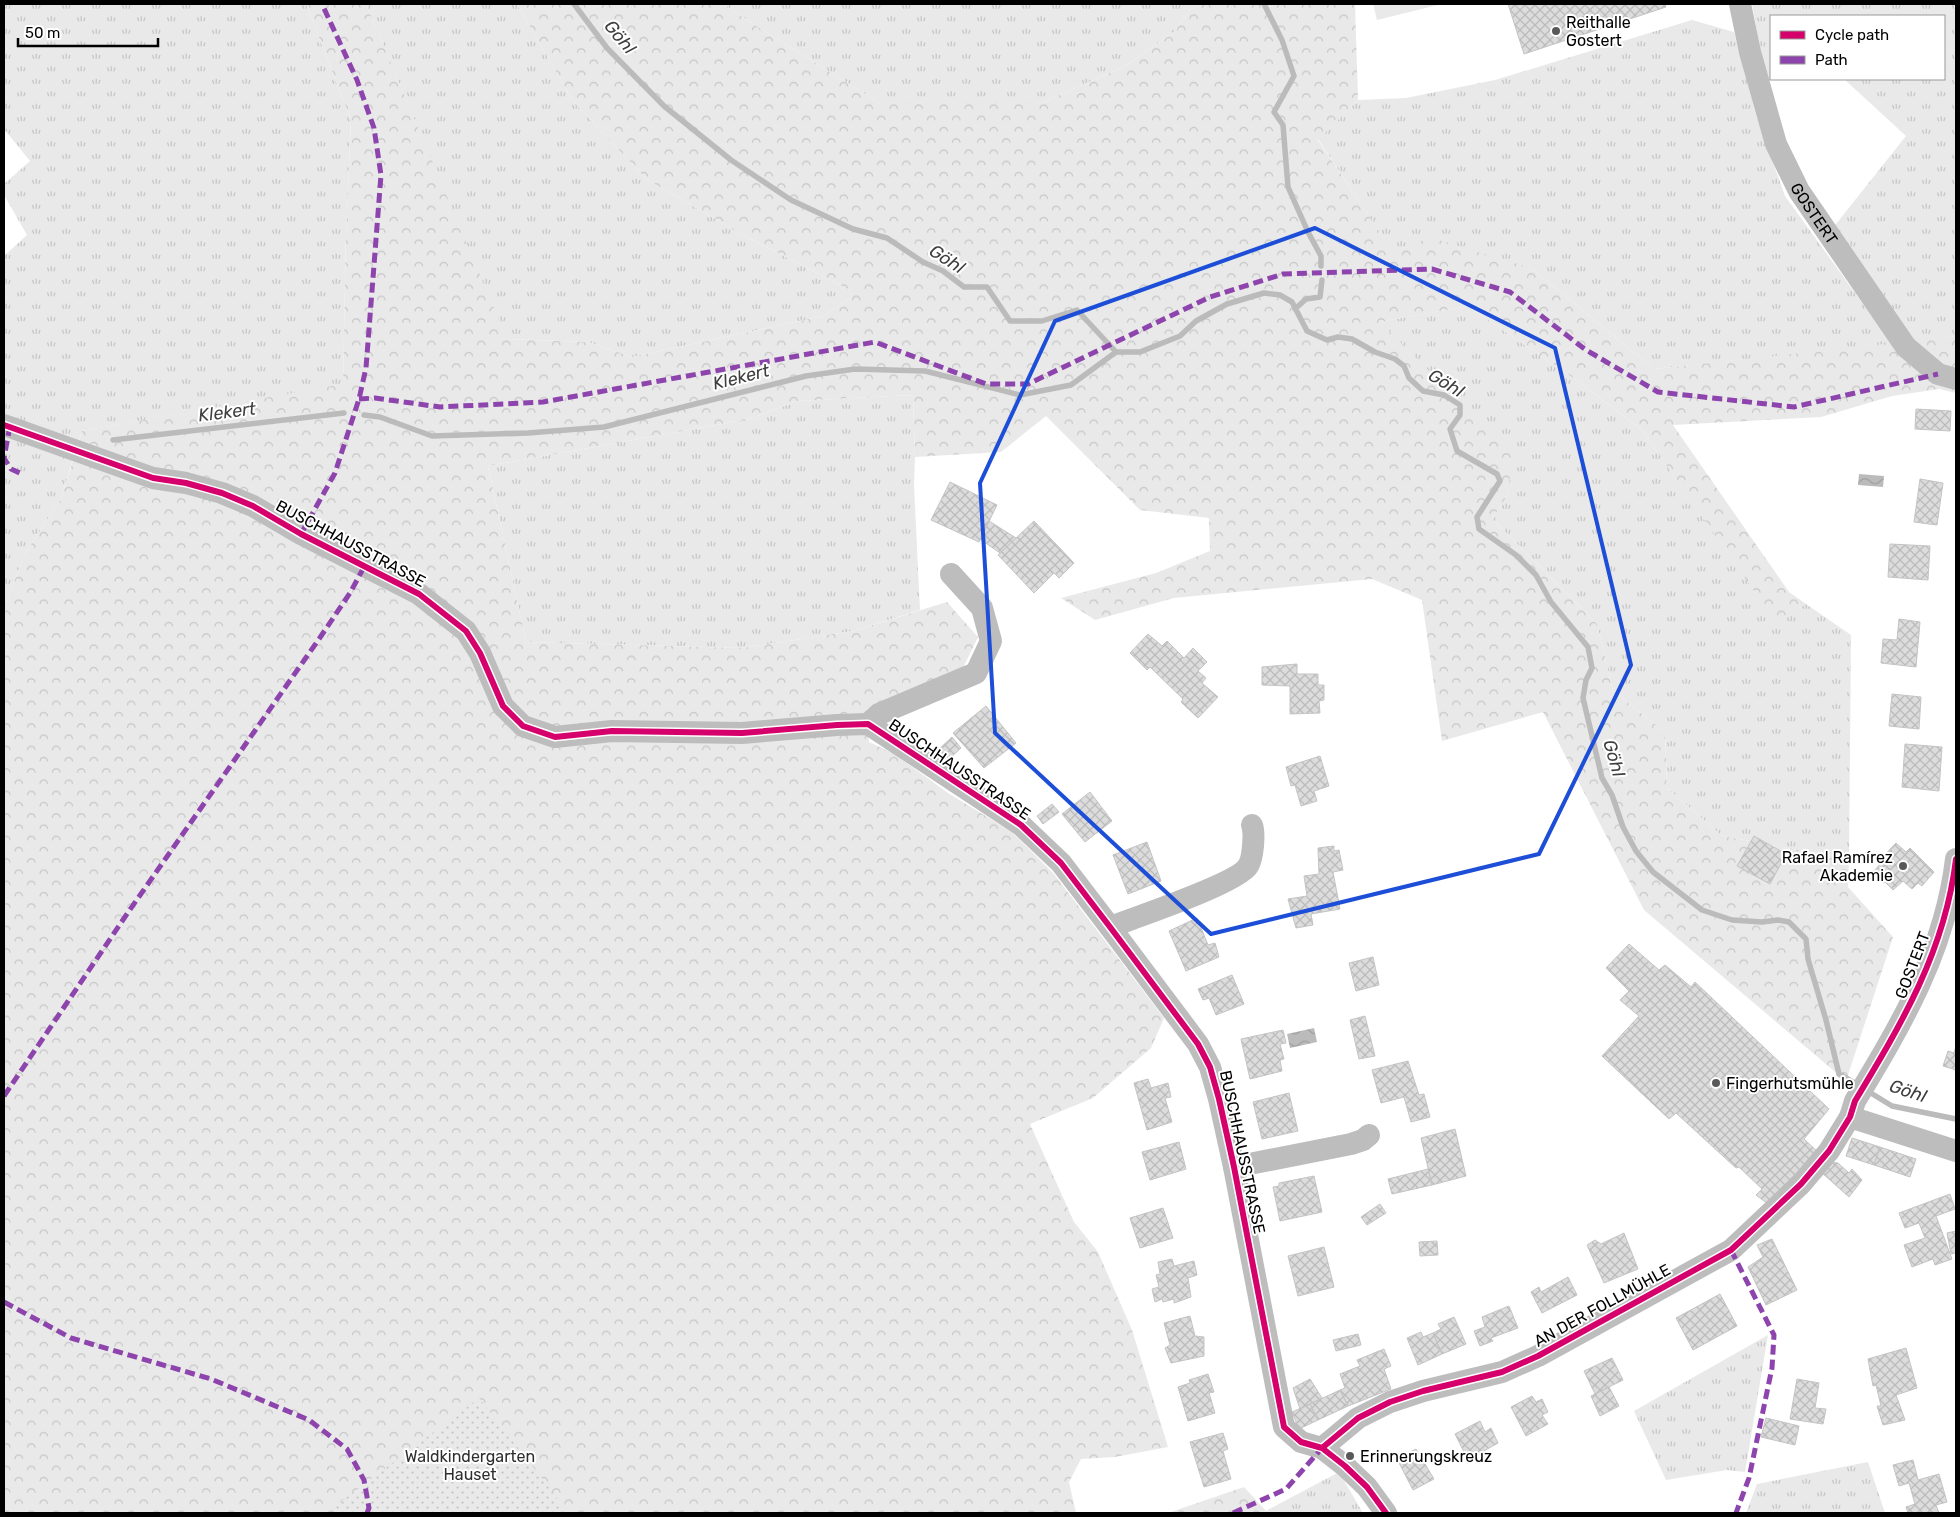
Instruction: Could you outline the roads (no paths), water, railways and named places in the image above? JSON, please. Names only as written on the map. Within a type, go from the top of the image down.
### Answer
[{"type":"street","name":"GOSTERT","points":[[1740,4],[1750,52],[1776,144],[1799,191],[1906,347],[1938,374],[1956,379]]},
{"type":"street","name":"BUSCHHAUSSTRASSE","points":[[4,424],[153,478],[222,493],[253,506],[301,534],[419,594],[466,631],[480,653],[503,706],[523,726],[555,737],[612,731],[742,733],[868,724],[1021,825],[1060,864],[1198,1044],[1210,1067],[1219,1099],[1284,1427],[1301,1442],[1322,1448],[1345,1466],[1367,1487],[1386,1513]]},
{"type":"street","points":[[868,724],[879,714],[976,673],[991,641],[982,608],[951,574]]},
{"type":"street","points":[[1110,927],[1216,887],[1234,878],[1248,866],[1255,834],[1252,825]]},
{"type":"street","name":"GOSTERT","points":[[1873,1073],[1908,1012],[1928,967],[1950,898],[1956,859]]},
{"type":"street","name":"AN DER FOLLMÜHLE","points":[[1322,1448],[1358,1418],[1390,1402],[1423,1391],[1502,1372],[1538,1356],[1731,1250],[1801,1184],[1829,1151],[1873,1073]]},
{"type":"street","points":[[1852,1109],[1956,1151]]},
{"type":"street","name":"BUSCHHAUSSTRASSE","points":[[1234,1167],[1351,1144],[1370,1135]]},
{"type":"water","points":[[1859,474],[1884,476],[1883,487],[1858,485]]},
{"type":"water","points":[[1314,1028],[1317,1042],[1290,1048],[1287,1034]]},
{"type":"waterway","name":"Göhl","points":[[574,4],[607,48],[664,106],[731,160],[791,200],[853,229],[887,238],[923,262],[943,271],[964,287],[987,287],[1010,321],[1042,321],[1077,310],[1116,352],[1140,352],[1180,336],[1196,321],[1227,304],[1264,293],[1280,295],[1292,302],[1307,331],[1327,340],[1338,337],[1352,339],[1375,352],[1395,359],[1404,366],[1409,378],[1423,391],[1444,395],[1460,405],[1460,415],[1450,429],[1457,451],[1497,474],[1500,481],[1477,517],[1479,529],[1516,555],[1536,575],[1551,602],[1588,647],[1592,668],[1586,680],[1583,698],[1602,778],[1612,795],[1623,827],[1636,851],[1653,872],[1702,910],[1732,920],[1762,922],[1778,920],[1789,922],[1806,939],[1808,959],[1826,1020],[1839,1074],[1858,1085]]},
{"type":"waterway","points":[[1264,4],[1282,40],[1294,76],[1274,112],[1283,125],[1288,187],[1321,256],[1321,266]]},
{"type":"waterway","points":[[1295,309],[1306,299],[1320,297],[1322,280]]},
{"type":"waterway","name":"Klekert","points":[[364,415],[380,417],[432,436],[528,433],[604,427],[806,376],[855,369],[925,371],[1020,395],[1071,385],[1116,352]]},
{"type":"waterway","name":"Klekert","points":[[113,440],[344,413]]},
{"type":"waterway","name":"Göhl","points":[[1866,1090],[1892,1106],[1956,1119]]},
{"type":"place","name":"Reithalle Gostert","points":[[1556,31]]},
{"type":"place","name":"Rafael Ramírez Akademie","points":[[1903,866]]},
{"type":"place","name":"Fingerhutsmühle","points":[[1716,1083]]},
{"type":"place","name":"Erinnerungskreuz","points":[[1350,1456]]},
{"type":"park label","name":"Waldkindergarten Hauset","points":[[470,1465]]}]
